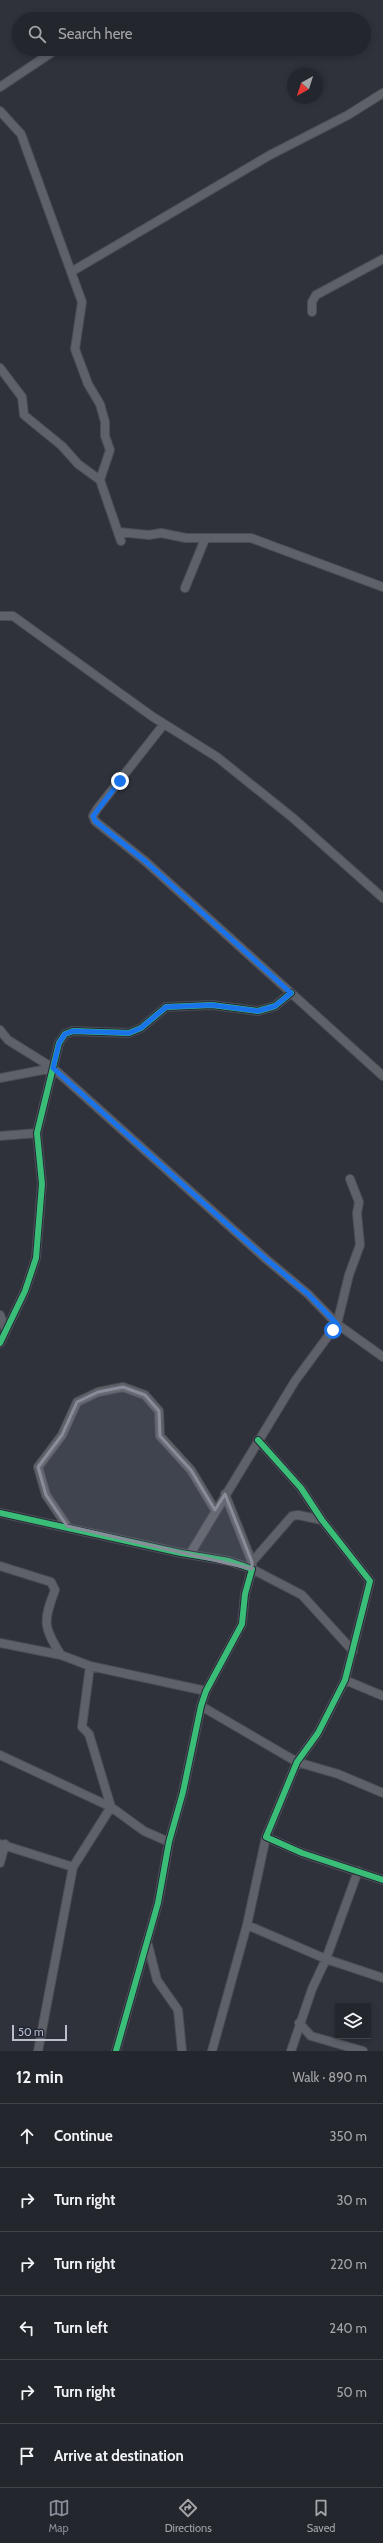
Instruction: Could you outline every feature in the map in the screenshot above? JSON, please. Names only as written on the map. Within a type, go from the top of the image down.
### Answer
[{"type":"street","points":[[0,86],[46,56]]},
{"type":"street","points":[[71,272],[270,155],[348,115],[383,92]]},
{"type":"street","points":[[0,111],[21,134],[30,162],[46,198],[53,225],[63,245],[82,302],[75,349],[88,384],[100,404],[105,422],[105,436],[110,450],[100,480]]},
{"type":"street","points":[[312,312],[312,302],[316,295],[383,259]]},
{"type":"street","points":[[0,368],[22,397],[24,415],[62,446],[78,464],[100,480],[121,541]]},
{"type":"street","points":[[119,532],[149,535],[161,533],[186,538],[205,539],[251,538],[383,587]]},
{"type":"street","points":[[185,588],[205,539]]},
{"type":"street","points":[[0,616],[13,616],[164,724],[218,757],[293,818],[383,898]]},
{"type":"street","points":[[164,724],[97,809],[93,816],[95,821],[140,857],[383,1076]]},
{"type":"street","points":[[0,1343],[32,1272],[39,1241],[42,1184],[37,1133],[59,1043],[65,1034],[73,1031],[129,1033],[141,1028],[166,1007],[212,1005],[258,1011],[275,1006],[291,993]]},
{"type":"street","points":[[0,1030],[8,1040],[53,1068],[266,1259],[308,1294],[337,1324],[383,1357]]},
{"type":"street","points":[[0,1078],[53,1068]]},
{"type":"street","points":[[0,1136],[37,1133]]},
{"type":"street","points":[[190,1554],[215,1510],[295,1381],[337,1324],[349,1275],[360,1245],[357,1214],[359,1202],[350,1179]]},
{"type":"street","points":[[0,1315],[6,1331]]},
{"type":"street","points":[[67,1526],[46,1494],[38,1467],[62,1435],[77,1402],[98,1392],[123,1388],[145,1395],[158,1411],[160,1436],[191,1470],[215,1510]]},
{"type":"street","points":[[212,2051],[247,1925],[266,1837],[297,1762],[318,1733],[345,1680],[370,1581],[322,1520],[301,1488],[258,1440]]},
{"type":"street","points":[[225,1494],[252,1566]]},
{"type":"street","points":[[0,1513],[252,1566],[302,1595],[353,1651]]},
{"type":"street","points":[[116,2051],[148,1944],[158,1903],[169,1842],[183,1792],[201,1706],[206,1691],[242,1624],[245,1594],[252,1566],[292,1516],[298,1515],[322,1520]]},
{"type":"street","points":[[0,1566],[51,1582],[54,1586],[55,1590],[45,1615],[45,1625],[49,1636],[61,1655]]},
{"type":"street","points":[[0,1643],[61,1655],[90,1666],[206,1691]]},
{"type":"street","points":[[38,2051],[73,1867],[111,1807],[89,1734],[82,1727],[90,1666]]},
{"type":"street","points":[[345,1680],[383,1696]]},
{"type":"street","points":[[201,1706],[297,1762],[338,1774],[383,1793]]},
{"type":"street","points":[[0,1755],[111,1807],[144,1831],[169,1842]]},
{"type":"street","points":[[266,1837],[302,1853],[383,1880]]},
{"type":"street","points":[[0,1863],[2,1844],[73,1867]]},
{"type":"street","points":[[291,2051],[312,1989],[326,1959],[358,1871]]},
{"type":"street","points":[[247,1925],[326,1959],[383,1978]]},
{"type":"street","points":[[148,1944],[157,1980],[178,2010],[182,2051]]},
{"type":"street","points":[[299,2024],[311,2036],[363,2051]]},
{"type":"highlighted area","points":[[123,1387],[145,1395],[159,1411],[160,1436],[191,1470],[215,1510],[225,1494],[252,1562],[252,1569],[67,1526],[46,1495],[38,1467],[62,1435],[77,1402],[98,1392]]},
{"type":"cycle path","points":[[0,1343],[25,1291],[36,1258],[42,1184],[37,1133],[59,1043],[65,1034],[73,1031],[129,1033],[141,1028],[166,1007],[212,1005],[258,1011],[275,1006],[291,993]]},
{"type":"cycle path","points":[[258,1440],[301,1488],[322,1520],[370,1581],[345,1680],[318,1733],[297,1762],[266,1837],[302,1853],[383,1880]]},
{"type":"cycle path","points":[[0,1513],[181,1553],[229,1561],[252,1569],[245,1594],[242,1624],[206,1691],[201,1706],[183,1792],[169,1842],[158,1903],[116,2051]]},
{"type":"route","points":[[120,781],[97,809],[93,816],[95,821],[145,861],[291,993],[275,1006],[258,1011],[212,1005],[195,1008],[166,1007],[158,1012],[141,1028],[129,1033],[106,1034],[73,1031],[65,1034],[59,1043],[53,1068],[266,1259],[308,1294],[337,1324],[333,1330]]}]
